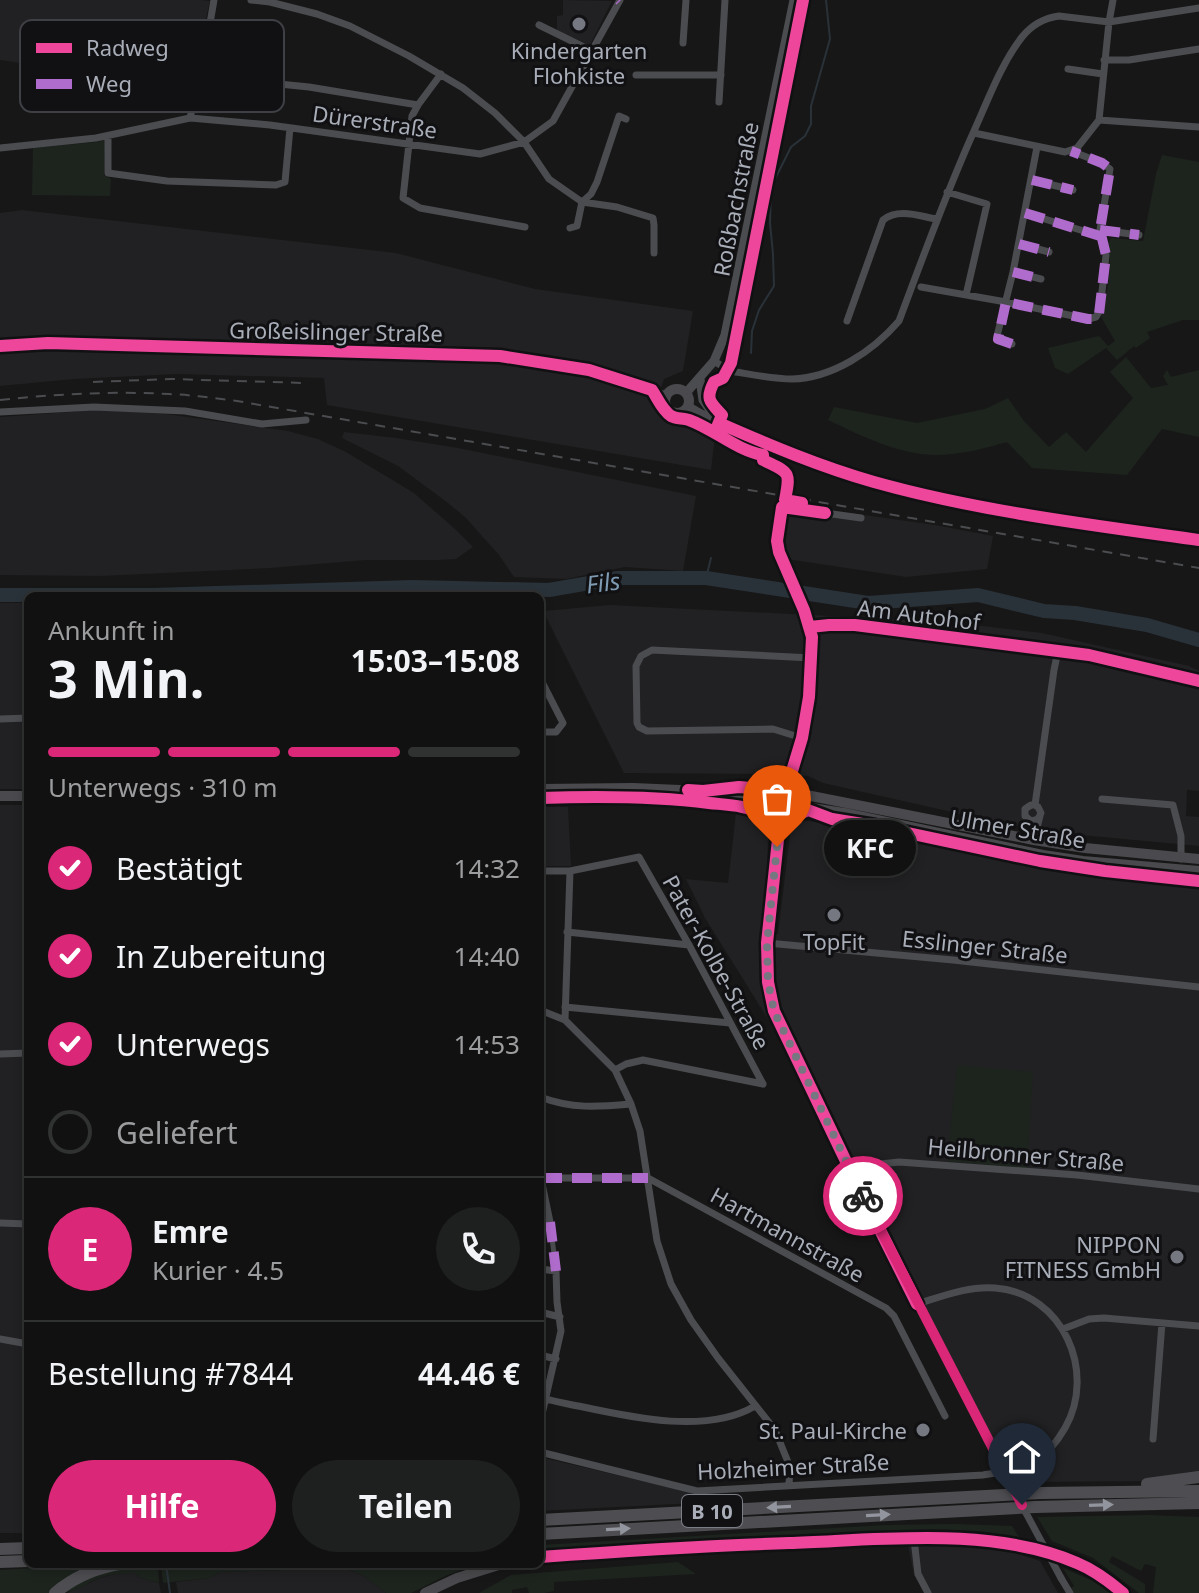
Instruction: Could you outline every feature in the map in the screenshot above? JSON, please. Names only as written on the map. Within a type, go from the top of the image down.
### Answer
[{"type":"highway","name":"B 10","points":[[1125,1491],[1144,1484],[1199,1477]]},
{"type":"highway","name":"B 10","points":[[544,1520],[977,1495],[1199,1491]]},
{"type":"highway","points":[[1167,1503],[1199,1511]]},
{"type":"highway","name":"B 10","points":[[544,1534],[1035,1507],[1199,1503]]},
{"type":"highway","points":[[0,1549],[24,1548]]},
{"type":"highway","points":[[0,1562],[24,1561]]},
{"type":"highway","points":[[55,1593],[77,1578],[103,1568]]},
{"type":"main road","name":"Großeislinger Straße","points":[[0,346],[48,343],[481,355],[589,370],[666,397]]},
{"type":"main road","points":[[675,389],[686,393],[688,407],[678,413],[671,411],[666,405],[666,397],[675,389]]},
{"type":"main road","points":[[688,407],[830,469],[876,483],[971,504],[1199,540]]},
{"type":"main road","name":"Ulmer Straße","points":[[703,791],[739,787],[1085,848],[1199,859]]},
{"type":"main road","name":"Ulmer Straße","points":[[544,789],[633,788],[703,791],[754,799],[785,797],[806,807],[1043,855],[1199,871]]},
{"type":"main road","points":[[0,796],[24,796]]},
{"type":"main road","points":[[544,1557],[914,1539],[968,1540],[1010,1544],[1078,1563],[1123,1593]]},
{"type":"main road","points":[[425,1593],[489,1568]]},
{"type":"street","points":[[210,20],[214,0]]},
{"type":"street","points":[[251,0],[307,11],[350,26],[441,74],[495,113],[524,142],[549,179],[582,202],[617,207],[653,218],[654,253]]},
{"type":"street","name":"Dürerstraße","points":[[0,148],[108,136],[190,118],[480,154],[524,142],[553,121],[620,0]]},
{"type":"street","points":[[683,43],[686,0]]},
{"type":"street","points":[[719,102],[725,0]]},
{"type":"street","name":"Roßbachstraße","points":[[686,393],[714,361],[725,335],[794,0]]},
{"type":"street","points":[[1071,151],[1077,148],[1099,120],[1113,0]]},
{"type":"street","points":[[714,361],[736,372],[794,379],[826,373],[872,348],[885,337],[899,321],[947,192],[1008,59],[1023,36],[1035,25],[1059,16],[1109,22],[1199,8]]},
{"type":"street","points":[[539,25],[592,51]]},
{"type":"street","points":[[1104,60],[1199,49]]},
{"type":"street","points":[[1068,69],[1103,74]]},
{"type":"street","points":[[441,74],[412,116],[403,198],[420,208],[525,227]]},
{"type":"street","points":[[636,75],[721,75]]},
{"type":"street","points":[[284,84],[418,105]]},
{"type":"street","points":[[190,118],[191,112]]},
{"type":"street","points":[[570,228],[577,226],[582,202],[597,182],[619,116],[626,119]]},
{"type":"street","points":[[1099,120],[1199,127]]},
{"type":"street","points":[[108,136],[108,173],[167,181],[276,185],[285,182],[290,128]]},
{"type":"street","points":[[921,287],[1088,319],[1099,314],[1106,255],[1100,233],[1110,169],[1071,151],[974,133]]},
{"type":"street","points":[[1012,344],[998,339],[1037,147]]},
{"type":"street","points":[[1032,180],[1073,190]]},
{"type":"street","points":[[947,192],[987,204],[966,295]]},
{"type":"street","points":[[847,321],[883,220],[891,214],[901,213],[936,219]]},
{"type":"street","points":[[1025,213],[1100,233],[1139,235]]},
{"type":"street","points":[[1019,244],[1049,252]]},
{"type":"street","points":[[1013,272],[1041,279]]},
{"type":"street","points":[[700,379],[703,400],[719,423]]},
{"type":"street","points":[[0,412],[94,407],[185,411],[262,424],[306,420]]},
{"type":"street","points":[[861,518],[782,507],[777,541],[779,552],[810,627],[812,658],[802,738],[779,830],[767,943],[768,982],[774,1011],[853,1176],[998,1461],[1070,1593]]},
{"type":"street","name":"Am Autohof","points":[[810,627],[855,625],[1089,655],[1199,681]]},
{"type":"street","points":[[802,738],[773,729],[647,731],[637,723],[636,666],[641,656],[652,650],[812,658]]},
{"type":"street","points":[[1035,805],[1058,651]]},
{"type":"street","points":[[544,686],[563,723],[556,732],[544,732]]},
{"type":"street","points":[[0,719],[24,718]]},
{"type":"street","points":[[754,799],[779,830]]},
{"type":"street","points":[[1102,799],[1173,805],[1181,836],[1179,869]]},
{"type":"street","points":[[1034,840],[1040,816],[1040,809],[1031,805],[1025,809],[1025,816],[1031,821],[1040,816]]},
{"type":"street","points":[[779,830],[786,820],[806,807]]},
{"type":"street","name":"Pater-Kolbe-Straße","points":[[570,871],[639,857],[763,1084],[643,1060],[615,1070]]},
{"type":"street","points":[[544,871],[570,871],[565,1020]]},
{"type":"street","points":[[567,932],[689,945]]},
{"type":"street","name":"Esslinger Straße","points":[[767,943],[1199,987]]},
{"type":"street","points":[[565,1007],[730,1023]]},
{"type":"street","points":[[544,1012],[565,1020],[615,1070],[640,1131],[657,1241],[671,1284],[691,1320],[718,1358],[775,1430],[790,1467],[789,1485]]},
{"type":"street","points":[[0,1054],[24,1053]]},
{"type":"street","points":[[544,1098],[559,1104],[595,1107],[631,1104]]},
{"type":"street","name":"Heilbronner Straße","points":[[853,1176],[880,1164],[899,1162],[1077,1175],[1199,1189]]},
{"type":"street","points":[[544,1176],[648,1178]]},
{"type":"street","name":"Hartmannstraße","points":[[648,1178],[886,1308],[894,1316],[945,1416]]},
{"type":"street","points":[[544,1191],[561,1331],[544,1395]]},
{"type":"street","points":[[544,1221],[550,1222]]},
{"type":"street","points":[[0,1223],[24,1224]]},
{"type":"street","points":[[544,1270],[556,1271]]},
{"type":"street","name":"Holzheimer Straße","points":[[544,1453],[697,1491],[983,1475],[1011,1471],[1037,1460],[1060,1435],[1070,1419],[1075,1401],[1077,1365],[1063,1329],[1040,1305],[998,1288],[962,1290],[917,1304]]},
{"type":"street","points":[[544,1313],[560,1317]]},
{"type":"street","points":[[1063,1329],[1101,1318],[1199,1326]]},
{"type":"street","points":[[1153,1439],[1162,1323]]},
{"type":"street","points":[[0,1339],[24,1343]]},
{"type":"street","points":[[544,1356],[556,1359]]},
{"type":"street","points":[[544,1398],[612,1414],[672,1422],[732,1416],[755,1406]]},
{"type":"street","points":[[914,1539],[918,1574],[928,1593]]},
{"type":"shaded area","points":[[0,0],[210,1],[206,20],[20,20],[20,63],[0,60]]},
{"type":"shaded area","name":"Kindergarten Flohkiste","points":[[563,0],[612,1],[590,45],[557,31],[557,16],[563,15]]},
{"type":"shaded area","points":[[105,140],[104,175],[111,179],[110,196],[32,195],[33,148]]},
{"type":"shaded area","points":[[1162,155],[1199,162],[1199,320],[1183,320],[1147,332],[1150,338],[1117,360],[1106,348],[1068,374],[1055,368],[1048,348],[1099,336],[1108,346],[1115,341],[1101,317],[1109,270],[1107,245],[1111,238],[1143,241]]},
{"type":"shaded area","points":[[22,210],[396,253],[535,289],[693,311],[683,371],[664,379],[657,401],[668,415],[715,436],[711,470],[327,405],[324,378],[177,374],[0,386],[0,213]]},
{"type":"shaded area","points":[[1126,357],[1151,388],[1168,385],[1163,376],[1167,370],[1171,377],[1199,370],[1199,437],[1162,429],[1127,475],[1032,468],[1007,442],[959,453],[920,454],[888,446],[828,420],[834,407],[917,423],[985,409],[1008,398],[1024,421],[1049,447],[1066,432],[1086,452],[1133,398],[1110,372]]},
{"type":"shaded area","points":[[97,410],[166,414],[288,431],[318,439],[414,493],[473,547],[456,559],[366,560],[101,576],[0,575],[0,417]]},
{"type":"shaded area","points":[[344,432],[458,448],[696,496],[683,571],[625,567],[566,579],[514,577],[466,518],[398,466],[342,438]]},
{"type":"shaded area","points":[[787,504],[993,536],[987,569],[906,577],[787,559],[783,544]]},
{"type":"shaded area","points":[[0,603],[24,603],[24,789],[0,789]]},
{"type":"shaded area","points":[[610,605],[949,622],[1042,633],[1189,666],[1199,671],[1199,791],[1187,790],[1186,816],[1199,817],[1199,846],[1049,832],[823,783],[808,776],[624,773],[544,611]]},
{"type":"shaded area","points":[[0,805],[24,805],[24,1533],[0,1533]]},
{"type":"shaded area","points":[[544,807],[568,807],[571,866],[544,866]]},
{"type":"shaded area","points":[[736,813],[756,813],[766,821],[767,877],[762,933],[778,934],[792,818],[1098,876],[1182,885],[1199,879],[1199,1472],[1167,1481],[1018,1482],[998,1461],[848,1178],[784,1045],[705,918],[686,879],[728,883]]},
{"type":"shaded area","points":[[957,1065],[1033,1072],[1027,1169],[947,1161]]},
{"type":"shaded area","points":[[544,1458],[697,1494],[696,1503],[544,1511]]},
{"type":"shaded area","points":[[1037,1517],[1199,1517],[1199,1593],[1153,1593],[1156,1567],[1145,1564],[1141,1571],[1112,1556],[1109,1562],[1145,1584],[1145,1593],[1139,1593],[1093,1558],[1052,1541]]},
{"type":"shaded area","points":[[885,1525],[1012,1526],[1019,1537],[967,1530],[914,1530],[544,1551],[544,1545]]},
{"type":"shaded area","points":[[954,1544],[1000,1548],[1040,1561],[1058,1593],[925,1593],[914,1575],[908,1545]]},
{"type":"shaded area","points":[[678,1562],[696,1574],[554,1582],[554,1591],[544,1593],[529,1593],[527,1587],[512,1590],[512,1593],[479,1593],[511,1575]]},
{"type":"shaded area","points":[[92,1568],[49,1593],[0,1593],[0,1570]]},
{"type":"shaded area","points":[[125,1568],[158,1568],[159,1583],[135,1573],[120,1574],[102,1577],[60,1593],[87,1578]]},
{"type":"shaded area","points":[[161,1568],[345,1568],[220,1572],[209,1578],[163,1583]]},
{"type":"shaded area","points":[[345,1568],[364,1576],[386,1593],[178,1593],[176,1582],[209,1578],[220,1572]]},
{"type":"shaded area","points":[[345,1568],[466,1568],[411,1593],[386,1593],[364,1576]]},
{"type":"shaded area","points":[[1063,1568],[1111,1593],[1074,1593],[1071,1588],[1074,1586]]},
{"type":"shaded area","points":[[135,1573],[159,1583],[161,1593],[67,1593],[100,1578]]},
{"type":"waterway","points":[[751,353],[752,331],[759,310],[774,286],[771,187],[791,147],[805,136],[811,124],[811,106],[830,39],[826,0]]},
{"type":"waterway","points":[[706,578],[711,558]]},
{"type":"waterway","name":"Fils","points":[[250,592],[413,587],[549,590],[618,578],[706,578],[868,603],[978,595],[1044,611],[1147,625],[1199,640]]},
{"type":"waterway","name":"Fils","points":[[0,595],[24,595]]},
{"type":"waterway","points":[[167,1568],[170,1593]]},
{"type":"railway","points":[[93,382],[171,379],[305,383]]},
{"type":"railway","points":[[0,400],[127,393],[237,401],[1199,568]]},
{"type":"marked path","points":[[1012,344],[998,339],[1006,302],[1088,319],[1099,314],[1106,255],[1100,230],[1110,169],[1071,151]]},
{"type":"marked path","points":[[1032,180],[1073,190]]},
{"type":"marked path","points":[[1025,213],[1100,236]]},
{"type":"marked path","points":[[1100,230],[1139,235]]},
{"type":"marked path","points":[[1019,244],[1049,252]]},
{"type":"marked path","points":[[1013,272],[1041,279]]},
{"type":"marked path","points":[[544,1178],[648,1178]]},
{"type":"marked path","points":[[550,1222],[556,1271]]},
{"type":"cycle path","points":[[715,432],[722,415],[709,396],[714,382],[723,378],[731,363],[803,0]]},
{"type":"cycle path","points":[[0,346],[48,343],[500,356],[589,370],[652,390]]},
{"type":"cycle path","points":[[652,390],[671,416],[689,420],[744,449],[763,455],[763,460],[783,470],[788,478],[785,500],[802,503]]},
{"type":"cycle path","points":[[719,423],[834,470],[913,492],[1035,516],[1199,540]]},
{"type":"cycle path","points":[[688,790],[739,787],[786,791],[802,738],[809,697],[812,637],[777,541],[782,507],[825,513]]},
{"type":"cycle path","points":[[810,627],[855,625],[1089,655],[1199,681]]},
{"type":"cycle path","points":[[544,798],[667,799],[737,806],[763,815],[767,812],[797,815],[808,810],[832,819],[1040,861],[1199,881]]},
{"type":"cycle path","points":[[779,830],[767,943],[768,982],[774,1011],[917,1304]]},
{"type":"cycle path","points":[[544,1557],[860,1540],[973,1540],[1044,1551],[1090,1569],[1123,1593]]},
{"type":"way so far","points":[[777,847],[767,943],[768,982],[774,1011],[863,1196]]},
{"type":"place","name":"Kindergarten Flohkiste","points":[[579,24]]},
{"type":"place","name":"KFC","points":[[777,847]]},
{"type":"place","name":"TopFit","points":[[834,915]]},
{"type":"place","name":"NIPPON FITNESS GmbH","points":[[1177,1257]]},
{"type":"place","name":"St. Paul-Kirche","points":[[923,1430]]},
{"type":"route","points":[[863,1196],[1022,1505]]}]
